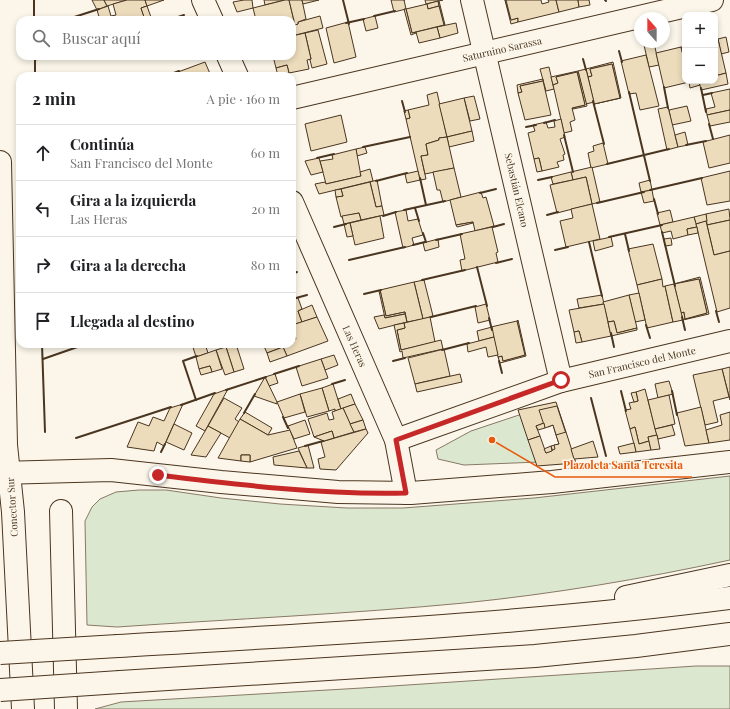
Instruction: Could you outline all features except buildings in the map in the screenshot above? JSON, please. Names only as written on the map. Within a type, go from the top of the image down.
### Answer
[{"type":"main road","points":[[203,0],[210,16]]},
{"type":"main road","name":"Sebastián Elcano","points":[[472,0],[561,380]]},
{"type":"main road","name":"Saturnino Sarassa","points":[[296,97],[712,0]]},
{"type":"main road","points":[[230,60],[235,72]]},
{"type":"main road","name":"Conector Sur","points":[[0,162],[6,445],[5,473],[13,512],[23,709]]},
{"type":"main road","name":"Las Heras","points":[[296,211],[396,440],[406,493]]},
{"type":"main road","name":"San Francisco del Monte","points":[[396,440],[561,380],[730,341]]},
{"type":"main road","points":[[5,473],[111,470],[221,482],[338,492],[406,493],[552,482],[730,462]]},
{"type":"main road","points":[[62,511],[66,709]]},
{"type":"main road","points":[[515,620],[730,575]]},
{"type":"main road","points":[[0,653],[395,629],[515,620],[589,614],[730,598]]},
{"type":"main road","points":[[0,690],[472,661],[636,646],[730,634]]},
{"type":"main road","points":[[636,646],[730,650]]},
{"type":"green space","points":[[522,414],[539,462],[464,465],[438,459],[436,450],[471,431]]},
{"type":"green space","points":[[730,476],[730,560],[597,585],[464,603],[117,627],[87,625],[85,521],[92,507],[100,499],[116,492],[166,490],[221,498],[280,504],[347,508],[403,508],[534,498]]},
{"type":"green space","points":[[696,666],[730,666],[730,709],[95,709],[121,702]]},
{"type":"wall","points":[[34,0],[34,16]]},
{"type":"wall","points":[[343,0],[349,24]]},
{"type":"wall","points":[[77,16],[99,9]]},
{"type":"wall","points":[[374,16],[395,11]]},
{"type":"wall","points":[[346,23],[364,19]]},
{"type":"wall","points":[[619,51],[622,62]]},
{"type":"wall","points":[[583,59],[586,70]]},
{"type":"wall","points":[[35,60],[35,72]]},
{"type":"wall","points":[[664,87],[668,108]]},
{"type":"wall","points":[[701,88],[706,112]]},
{"type":"wall","points":[[629,92],[650,181]]},
{"type":"wall","points":[[703,95],[712,93]]},
{"type":"wall","points":[[402,101],[405,112]]},
{"type":"wall","points":[[593,101],[604,144]]},
{"type":"wall","points":[[544,123],[555,120]]},
{"type":"wall","points":[[709,124],[713,139]]},
{"type":"wall","points":[[526,127],[536,125]]},
{"type":"wall","points":[[564,135],[573,172]]},
{"type":"wall","points":[[363,147],[410,137]]},
{"type":"wall","points":[[686,145],[706,141]]},
{"type":"wall","points":[[607,164],[669,149]]},
{"type":"wall","points":[[317,158],[334,154]]},
{"type":"wall","points":[[376,181],[407,173]]},
{"type":"wall","points":[[538,180],[552,177]]},
{"type":"wall","points":[[420,178],[426,205]]},
{"type":"wall","points":[[650,190],[702,178]]},
{"type":"wall","points":[[480,193],[496,189]]},
{"type":"wall","points":[[597,203],[644,192]]},
{"type":"wall","points":[[654,199],[658,214]]},
{"type":"wall","points":[[404,210],[445,201]]},
{"type":"wall","points":[[415,208],[419,221]]},
{"type":"wall","points":[[383,216],[396,212]]},
{"type":"wall","points":[[547,215],[558,212]]},
{"type":"wall","points":[[334,227],[346,224]]},
{"type":"wall","points":[[493,227],[504,224]]},
{"type":"wall","points":[[609,237],[662,225]]},
{"type":"wall","points":[[662,232],[675,286]]},
{"type":"wall","points":[[423,233],[426,242]]},
{"type":"wall","points":[[436,240],[462,234]]},
{"type":"wall","points":[[625,234],[629,251]]},
{"type":"wall","points":[[413,245],[425,242]]},
{"type":"wall","points":[[589,242],[602,296]]},
{"type":"wall","points":[[349,260],[405,247]]},
{"type":"wall","points":[[555,250],[568,247]]},
{"type":"wall","points":[[496,263],[512,259]]},
{"type":"wall","points":[[477,267],[487,306]]},
{"type":"wall","points":[[422,280],[465,270]]},
{"type":"wall","points":[[364,294],[381,290]]},
{"type":"wall","points":[[296,298],[307,295]]},
{"type":"wall","points":[[431,317],[476,306]]},
{"type":"wall","points":[[716,311],[719,322]]},
{"type":"wall","points":[[682,317],[685,330]]},
{"type":"wall","points":[[489,318],[492,330]]},
{"type":"wall","points":[[646,325],[650,338]]},
{"type":"wall","points":[[611,333],[614,347]]},
{"type":"wall","points":[[442,350],[469,343]]},
{"type":"wall","points":[[42,348],[45,432]]},
{"type":"wall","points":[[43,359],[75,348]]},
{"type":"wall","points":[[196,400],[183,361],[197,356]]},
{"type":"wall","points":[[393,361],[405,358]]},
{"type":"wall","points":[[499,361],[502,373]]},
{"type":"wall","points":[[274,374],[299,366]]},
{"type":"wall","points":[[226,390],[266,377]]},
{"type":"wall","points":[[332,384],[345,380]]},
{"type":"wall","points":[[621,391],[626,411]]},
{"type":"wall","points":[[672,391],[677,415]]},
{"type":"wall","points":[[181,405],[215,393]]},
{"type":"wall","points":[[244,413],[255,394]]},
{"type":"wall","points":[[591,398],[606,456]]},
{"type":"wall","points":[[76,438],[171,407]]},
{"type":"wall","points":[[283,417],[288,428]]},
{"type":"wall","points":[[305,446],[323,441]]},
{"type":"wall","points":[[161,452],[165,444]]},
{"type":"place","name":"Plazoleta Santa Teresita","points":[[492,440]]},
{"type":"route","points":[[158,475],[338,492],[380,494],[406,493],[396,440],[561,380]]}]
